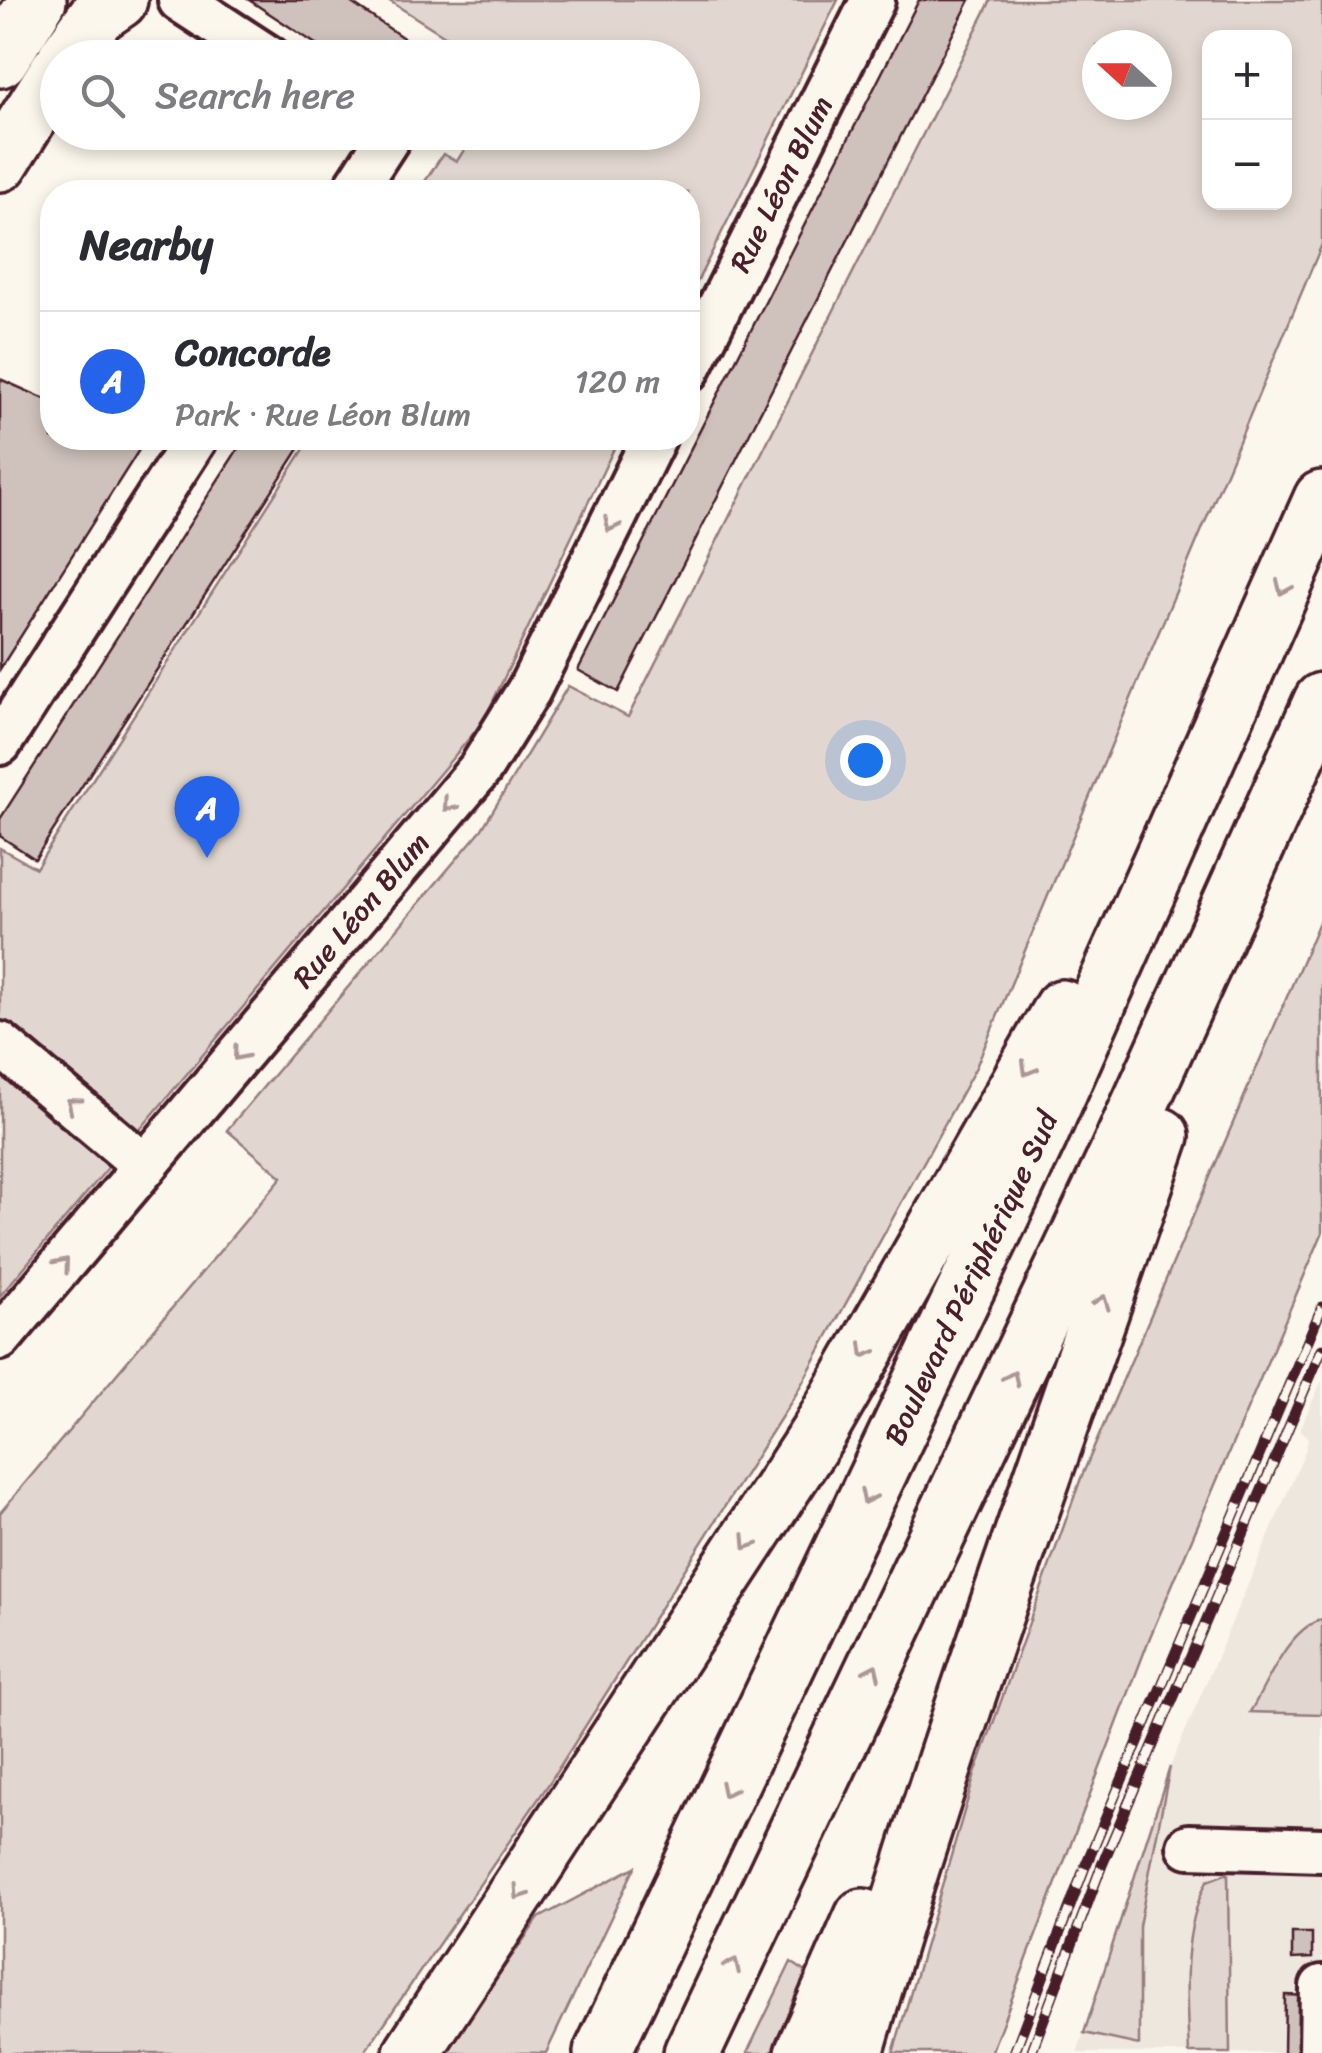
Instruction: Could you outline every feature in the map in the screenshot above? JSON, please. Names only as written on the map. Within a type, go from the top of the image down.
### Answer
[{"type":"main road","points":[[0,59],[38,0]]},
{"type":"main road","points":[[100,0],[119,0]]},
{"type":"main road","points":[[79,40],[96,15],[119,0]]},
{"type":"main road","points":[[0,163],[40,100]]},
{"type":"main road","name":"Boulevard Périphérique Sud","points":[[602,2053],[1031,1153],[1322,499]]},
{"type":"main road","points":[[692,2053],[1112,1166],[1322,701]]},
{"type":"main road","points":[[412,2053],[820,1432],[1215,741]]},
{"type":"main road","points":[[854,2053],[903,1888],[1056,1426],[1264,836]]},
{"type":"main road","points":[[803,2053],[850,1950],[1056,1426]]},
{"type":"street","points":[[180,0],[241,40]]},
{"type":"street","name":"Rue Léon Blum","points":[[700,346],[872,0]]},
{"type":"street","points":[[361,180],[380,150]]},
{"type":"street","points":[[0,742],[188,450]]},
{"type":"street","name":"Rue Léon Blum","points":[[0,1338],[499,742],[648,450]]},
{"type":"street","points":[[0,1044],[144,1166]]},
{"type":"street","points":[[1189,1846],[1322,1850]]},
{"type":"street","points":[[1321,2053],[1322,1987]]},
{"type":"shaded area","points":[[388,0],[838,0],[700,276],[700,180],[426,180],[443,154],[457,161],[464,150],[700,150],[700,40],[451,40]]},
{"type":"shaded area","points":[[991,0],[1322,0],[1322,244],[976,1067],[796,1394],[548,1785],[364,2053],[0,2053],[0,1513],[282,1177],[227,1130],[482,829],[568,686],[628,717]]},
{"type":"shaded area","points":[[303,450],[613,450],[483,722],[0,1296],[0,848],[36,868]]},
{"type":"shaded area","points":[[1322,915],[1322,1234],[1150,1637],[991,2053],[893,2053],[976,1771],[1081,1478]]},
{"type":"shaded area","points":[[1322,1380],[1322,2053],[1077,2053],[1170,1767],[1306,1449],[1308,1438],[1300,1429]]},
{"type":"shaded area","points":[[1322,1619],[1322,1714],[1250,1712],[1288,1646],[1309,1625]]},
{"type":"shaded area","points":[[1170,1767],[1139,1926],[1139,2045],[1084,2033]]},
{"type":"shaded area","points":[[635,1867],[546,2053],[443,2053],[539,1918]]},
{"type":"shaded area","points":[[1228,1873],[1230,2053],[1189,2053],[1187,1965],[1193,1922],[1207,1881]]},
{"type":"shaded area","points":[[791,1962],[809,1974],[771,2053],[747,2053]]},
{"type":"building","points":[[249,0],[347,0],[406,40],[310,40]]},
{"type":"building","points":[[919,0],[970,0],[618,692],[578,670],[690,450],[700,450],[700,430]]},
{"type":"building","points":[[0,379],[40,397],[40,450],[139,450],[0,669]]},
{"type":"building","points":[[237,450],[298,450],[35,859],[0,836],[0,819]]},
{"type":"building","points":[[1292,1933],[1312,1933],[1312,1958],[1292,1959]]},
{"type":"building","points":[[1285,1995],[1313,1996],[1313,2053],[1284,2053]]},
{"type":"railway","points":[[1014,2053],[1085,1867],[1322,1307]]},
{"type":"railway","points":[[1031,2053],[1102,1865],[1322,1349]]},
{"type":"place","name":"Concorde","points":[[207,858]]}]
